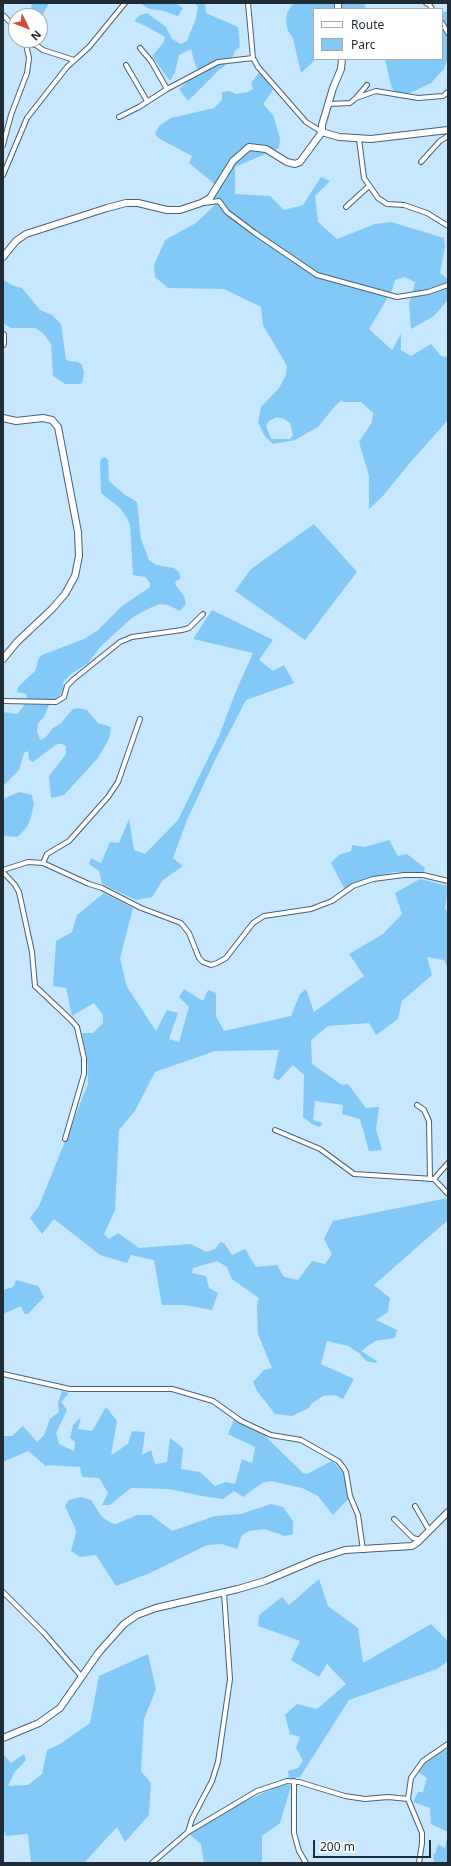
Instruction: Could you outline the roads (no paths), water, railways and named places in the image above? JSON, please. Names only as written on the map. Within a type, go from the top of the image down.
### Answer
[{"type":"street","points":[[3,175],[26,118],[67,67],[89,47],[125,3]]},
{"type":"street","points":[[248,3],[253,58],[261,70],[306,122],[322,132],[339,137],[360,139],[448,130]]},
{"type":"street","points":[[3,145],[10,115],[27,73],[29,58],[27,48]]},
{"type":"street","points":[[40,48],[74,60]]},
{"type":"street","points":[[140,48],[151,61],[167,89]]},
{"type":"street","points":[[119,117],[218,62],[230,62],[253,58]]},
{"type":"street","points":[[3,257],[16,241],[26,234],[107,208],[126,203],[138,203],[152,205],[167,210],[180,210],[201,203],[210,198],[233,161],[249,147],[266,149],[280,159],[295,164],[300,162],[307,155],[322,132],[322,125],[333,88],[341,69],[342,60]]},
{"type":"street","points":[[126,65],[147,101]]},
{"type":"street","points":[[329,104],[350,103],[367,85]]},
{"type":"street","points":[[356,98],[376,91],[418,98],[444,96],[448,92]]},
{"type":"street","points":[[421,162],[440,142],[448,136]]},
{"type":"street","points":[[360,139],[364,178],[378,198],[387,204],[404,205],[427,213],[448,226]]},
{"type":"street","points":[[346,207],[369,186]]},
{"type":"street","points":[[201,203],[219,201],[227,212],[317,275],[397,297],[428,292],[448,285]]},
{"type":"street","points":[[3,335],[3,344]]},
{"type":"street","points":[[3,418],[16,421],[43,418],[52,420],[58,426],[78,532],[79,556],[75,576],[65,594],[3,659]]},
{"type":"street","points":[[3,701],[56,702],[64,697],[67,686],[74,679],[120,642],[132,637],[189,628],[202,614]]},
{"type":"street","points":[[43,863],[47,854],[69,841],[108,797],[118,782],[140,719]]},
{"type":"street","points":[[65,1139],[84,1074],[84,1058],[79,1036],[76,1027],[71,1020],[35,986],[32,952],[19,892],[3,871],[28,862],[43,863],[89,884],[102,888],[141,908],[181,923],[189,933],[199,958],[203,962],[211,965],[226,958],[253,923],[264,916],[311,909],[332,901],[353,886],[373,879],[404,875],[423,875],[448,881]]},
{"type":"street","points":[[417,1105],[424,1110],[429,1121],[432,1179]]},
{"type":"street","points":[[275,1130],[320,1149],[354,1174],[432,1179],[448,1194]]},
{"type":"street","points":[[432,1179],[448,1163]]},
{"type":"street","points":[[3,1374],[70,1389],[172,1389],[213,1401],[241,1421],[272,1435],[302,1440],[338,1461],[343,1466],[346,1472],[350,1496],[358,1515],[363,1550]]},
{"type":"street","points":[[415,1506],[429,1530]]},
{"type":"street","points":[[3,1738],[39,1723],[53,1714],[66,1701],[81,1676],[112,1638],[124,1624],[137,1615],[156,1608],[224,1593],[275,1578],[338,1552],[351,1549],[363,1550],[408,1547],[421,1540],[448,1512]]},
{"type":"street","points":[[394,1519],[413,1538],[421,1540]]},
{"type":"street","points":[[3,1592],[44,1633],[81,1676]]},
{"type":"street","points":[[188,1832],[192,1819],[216,1771],[220,1752],[230,1679],[224,1593]]},
{"type":"street","points":[[419,1863],[422,1832],[408,1799],[411,1778],[423,1761],[448,1744]]},
{"type":"street","points":[[294,1781],[294,1833],[299,1851],[306,1863]]},
{"type":"street","points":[[152,1863],[188,1832],[257,1792],[281,1782],[294,1781],[345,1796],[365,1799],[408,1799]]},
{"type":"street","points":[[401,1798],[408,1793]]}]
